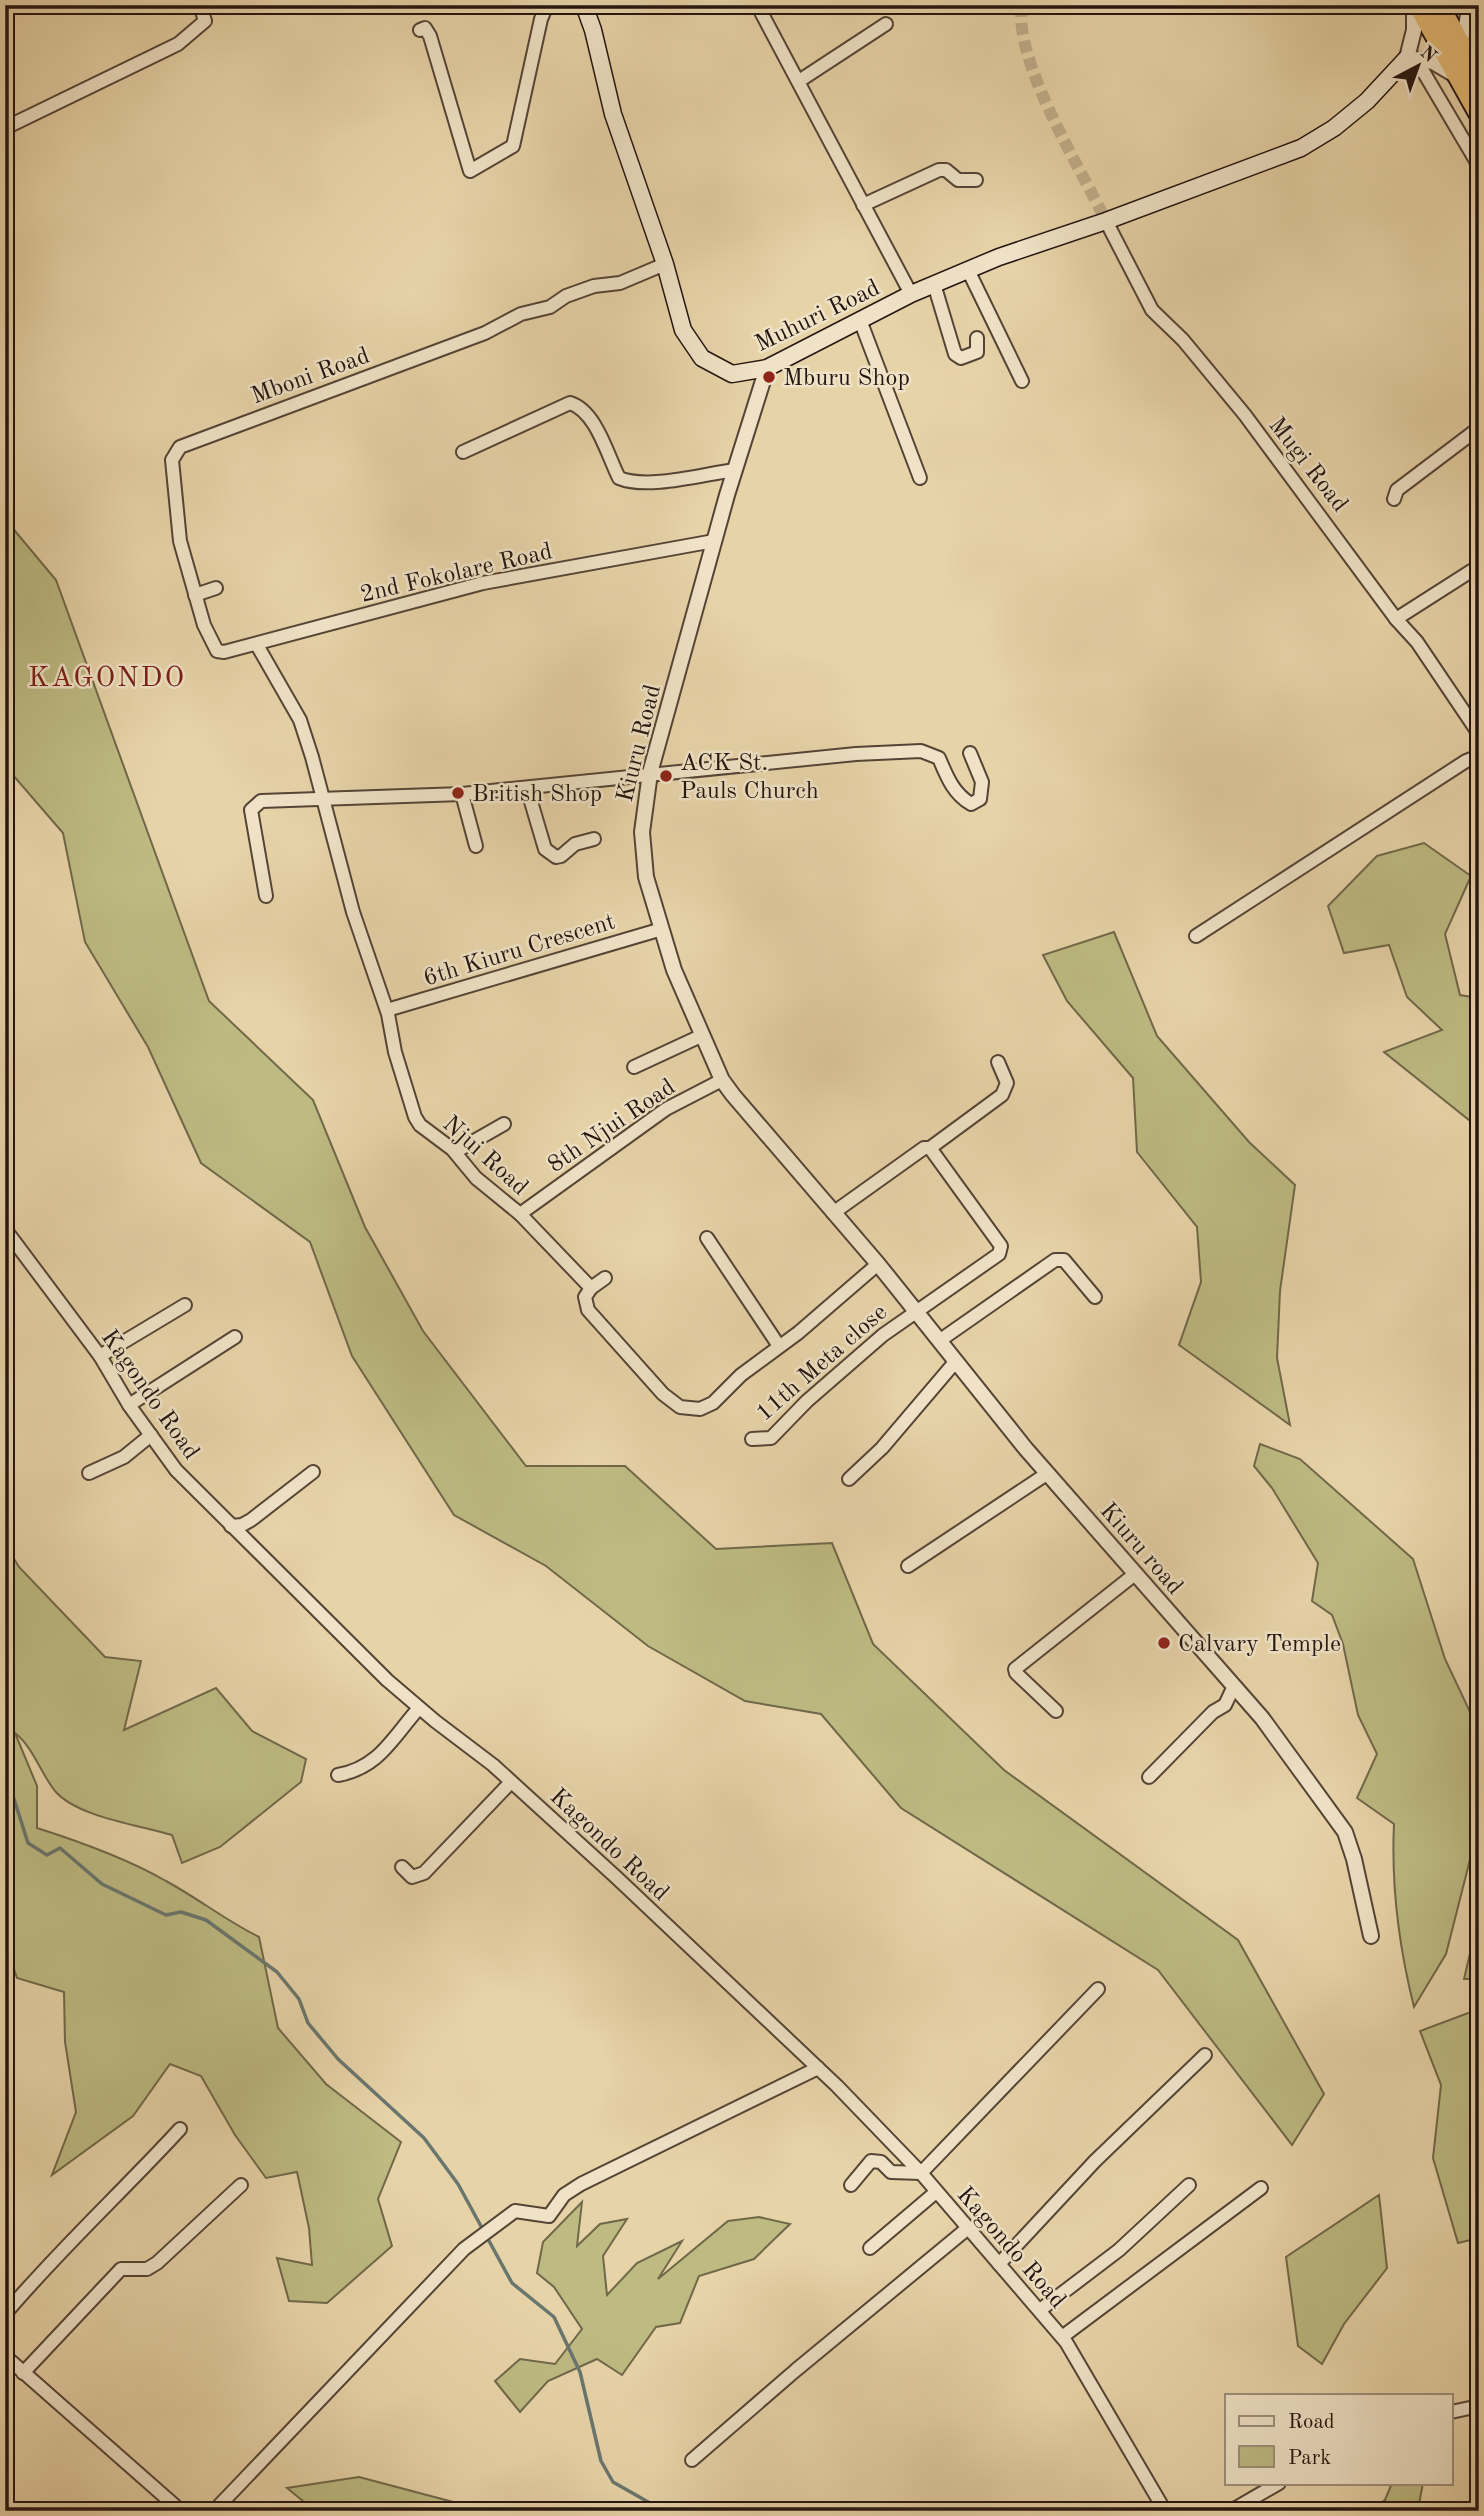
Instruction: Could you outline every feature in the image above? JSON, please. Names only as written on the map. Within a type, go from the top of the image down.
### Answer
[{"type":"highway","points":[[1416,5],[1479,114]]},
{"type":"highway","points":[[1439,5],[1479,78]]},
{"type":"main road","name":"Muhuri Road","points":[[584,5],[614,114],[665,264],[683,330],[702,358],[732,374],[767,368],[911,294],[968,270],[1301,148],[1334,128],[1367,102],[1412,59]]},
{"type":"street","points":[[5,128],[178,44],[205,21],[200,5]]},
{"type":"street","points":[[420,30],[425,28],[430,36],[470,171],[513,146],[547,5]]},
{"type":"street","points":[[761,5],[761,12],[911,294]]},
{"type":"street","points":[[1416,5],[1412,59],[1479,166]]},
{"type":"street","points":[[1461,46],[1468,8]]},
{"type":"street","points":[[1468,8],[1479,34]]},
{"type":"street","points":[[799,81],[886,24]]},
{"type":"street","points":[[1412,59],[1433,61],[1459,78]]},
{"type":"street","points":[[863,205],[939,170],[946,170],[958,180],[976,180]]},
{"type":"street","name":"Mugi Road","points":[[1106,221],[1152,310],[1183,340],[1245,415],[1396,619],[1418,642],[1479,734]]},
{"type":"street","name":"Mboni Road","points":[[212,645],[180,541],[172,460],[180,447],[485,333],[521,314],[550,307],[566,296],[594,286],[620,283],[665,264]]},
{"type":"street","points":[[968,270],[1022,381]]},
{"type":"street","points":[[934,284],[955,354],[961,358],[977,352],[977,338]]},
{"type":"street","points":[[860,320],[920,478]]},
{"type":"street","name":"Kiuru Road","points":[[767,368],[714,541],[650,773],[642,832],[642,857],[674,970],[722,1080],[833,1213]]},
{"type":"street","points":[[463,452],[570,403],[582,407],[590,417],[619,478],[629,482],[650,482],[735,470]]},
{"type":"street","points":[[1394,499],[1397,490],[1479,428]]},
{"type":"street","name":"2nd Fokolare Road","points":[[212,645],[217,651],[224,652],[482,583],[714,541]]},
{"type":"street","points":[[1396,619],[1479,565]]},
{"type":"street","points":[[195,595],[216,588]]},
{"type":"street","name":"Njui Road","points":[[257,645],[300,720],[324,799],[353,912],[387,1010],[395,1052],[415,1117],[455,1153],[475,1178],[523,1212],[591,1288]]},
{"type":"street","points":[[266,896],[251,810],[261,801],[462,794],[650,773],[856,754],[921,751],[939,758],[949,782],[961,798],[971,804],[980,799],[982,782],[970,753]]},
{"type":"street","points":[[1196,936],[1479,755]]},
{"type":"street","points":[[527,788],[545,849],[550,854],[561,856],[575,844],[594,839]]},
{"type":"street","points":[[462,794],[476,846]]},
{"type":"street","name":"6th Kiuru Crescent","points":[[387,1010],[662,929]]},
{"type":"street","points":[[634,1068],[703,1035]]},
{"type":"street","points":[[833,1213],[925,1148],[930,1148],[1002,1095],[1007,1083],[998,1062]]},
{"type":"street","name":"8th Njui Road","points":[[523,1212],[666,1109],[722,1080]]},
{"type":"street","points":[[455,1153],[504,1125]]},
{"type":"street","name":"11th Meta close","points":[[752,1439],[771,1438],[807,1401],[915,1311],[999,1254],[1001,1246],[930,1148]]},
{"type":"street","name":"Kiuru road","points":[[833,1213],[878,1264],[1048,1473],[1262,1718],[1345,1832],[1354,1859],[1371,1937]]},
{"type":"street","name":"Kagondo Road","points":[[5,1229],[100,1356],[129,1405],[176,1469],[231,1526],[419,1708],[511,1782],[818,2067],[921,2174],[1062,2337],[1165,2511]]},
{"type":"street","points":[[707,1238],[779,1346]]},
{"type":"street","points":[[939,1341],[1055,1260],[1064,1260],[1096,1297]]},
{"type":"street","points":[[605,1278],[591,1288],[585,1297],[589,1310],[674,1404],[700,1409],[713,1403],[741,1375],[878,1264]]},
{"type":"street","points":[[100,1356],[185,1305]]},
{"type":"street","points":[[129,1405],[235,1337]]},
{"type":"street","points":[[849,1479],[882,1448],[956,1362]]},
{"type":"street","points":[[89,1473],[124,1457],[151,1435]]},
{"type":"street","points":[[231,1526],[242,1525],[251,1520],[313,1472]]},
{"type":"street","points":[[908,1566],[1048,1473]]},
{"type":"street","points":[[1056,1711],[1016,1673],[1015,1668],[1135,1574]]},
{"type":"street","points":[[1149,1777],[1213,1712],[1225,1705],[1234,1686]]},
{"type":"street","points":[[338,1775],[361,1770],[375,1760],[419,1708]]},
{"type":"street","points":[[402,1867],[412,1877],[424,1873],[511,1782]]},
{"type":"street","points":[[851,2185],[871,2161],[881,2162],[891,2172],[921,2174],[1098,1989]]},
{"type":"street","points":[[999,2264],[1095,2161],[1205,2055]]},
{"type":"street","points":[[214,2511],[464,2249],[515,2211],[549,2216],[564,2195],[581,2184],[818,2067]]},
{"type":"street","points":[[5,2314],[37,2276],[110,2205],[180,2129]]},
{"type":"street","points":[[23,2373],[121,2269],[147,2269],[157,2263],[241,2185]]},
{"type":"street","points":[[1040,2310],[1119,2250],[1189,2185]]},
{"type":"street","points":[[1062,2337],[1261,2188]]},
{"type":"street","points":[[870,2248],[936,2192]]},
{"type":"street","points":[[692,2460],[968,2228]]},
{"type":"street","points":[[5,2356],[181,2511]]},
{"type":"street","points":[[1452,2412],[1479,2406]]},
{"type":"street","points":[[1231,2511],[1277,2484]]},
{"type":"green space","points":[[5,519],[56,580],[209,1001],[313,1100],[365,1227],[423,1331],[526,1466],[625,1466],[716,1549],[832,1543],[873,1644],[1004,1770],[1238,1940],[1324,2094],[1292,2145],[1158,1970],[901,1808],[821,1714],[745,1701],[648,1646],[546,1566],[454,1515],[352,1356],[310,1242],[201,1163],[148,1047],[85,942],[63,833],[5,766]]},
{"type":"green space","points":[[1424,843],[1471,876],[1445,934],[1460,995],[1479,998],[1476,1055],[1479,1128],[1384,1052],[1442,1030],[1407,997],[1389,945],[1344,953],[1328,906],[1377,856]]},
{"type":"green space","points":[[1114,932],[1157,1036],[1249,1142],[1295,1185],[1280,1291],[1277,1358],[1290,1425],[1179,1345],[1201,1282],[1197,1227],[1137,1152],[1133,1078],[1067,1001],[1043,955]]},
{"type":"green space","points":[[1260,1444],[1300,1459],[1413,1559],[1445,1659],[1479,1731],[1475,1840],[1446,1954],[1414,2007],[1397,1917],[1394,1824],[1357,1798],[1377,1754],[1358,1715],[1343,1644],[1332,1615],[1312,1601],[1318,1563],[1272,1488],[1254,1466]]},
{"type":"green space","points":[[5,1544],[19,1567],[105,1657],[141,1661],[124,1730],[216,1688],[252,1731],[306,1759],[301,1782],[220,1847],[182,1863],[172,1835],[93,1814],[65,1800],[55,1791],[27,1745],[15,1733],[37,1786],[37,1828],[135,1865],[259,1937],[278,2028],[326,2084],[401,2142],[378,2199],[392,2246],[327,2303],[289,2301],[277,2258],[312,2265],[309,2228],[297,2172],[266,2178],[235,2135],[201,2076],[170,2064],[133,2116],[52,2175],[76,2112],[65,2042],[64,1992],[17,1978],[5,1943]]},
{"type":"green space","points":[[1479,1942],[1479,1979],[1464,1979],[1472,1945]]},
{"type":"green space","points":[[1479,2009],[1479,2238],[1458,2243],[1433,2158],[1441,2085],[1420,2031]]},
{"type":"green space","points":[[1379,2195],[1387,2268],[1344,2324],[1322,2364],[1298,2346],[1286,2257]]},
{"type":"green space","points":[[582,2202],[577,2246],[600,2224],[627,2219],[603,2256],[607,2295],[637,2263],[682,2241],[658,2279],[728,2221],[759,2217],[790,2224],[754,2259],[699,2276],[680,2323],[656,2327],[622,2375],[597,2359],[548,2381],[520,2412],[495,2381],[520,2359],[555,2364],[582,2329],[554,2287],[537,2273],[543,2242]]},
{"type":"green space","points":[[359,2477],[472,2507],[478,2511],[315,2511],[287,2488]]},
{"type":"green space","points":[[1392,2484],[1423,2484],[1419,2504],[1422,2511],[1368,2511],[1385,2500]]},
{"type":"waterway","points":[[5,1785],[14,1799],[28,1843],[47,1855],[60,1848],[102,1884],[166,1915],[181,1912],[206,1920],[277,1972],[299,1999],[308,2023],[338,2059],[424,2138],[458,2184],[512,2283],[554,2317],[580,2372],[601,2461],[613,2482],[664,2511]]},
{"type":"tunnel","points":[[1022,5],[1022,28],[1038,84],[1106,221]]},
{"type":"place","name":"Mburu Shop","points":[[769,377]]},
{"type":"place","name":"ACK St. Pauls Church","points":[[666,776]]},
{"type":"place","name":"British Shop","points":[[458,793]]},
{"type":"place","name":"Calvary Temple","points":[[1164,1643]]},
{"type":"district","name":"KAGONDO","points":[[107,676]]}]
